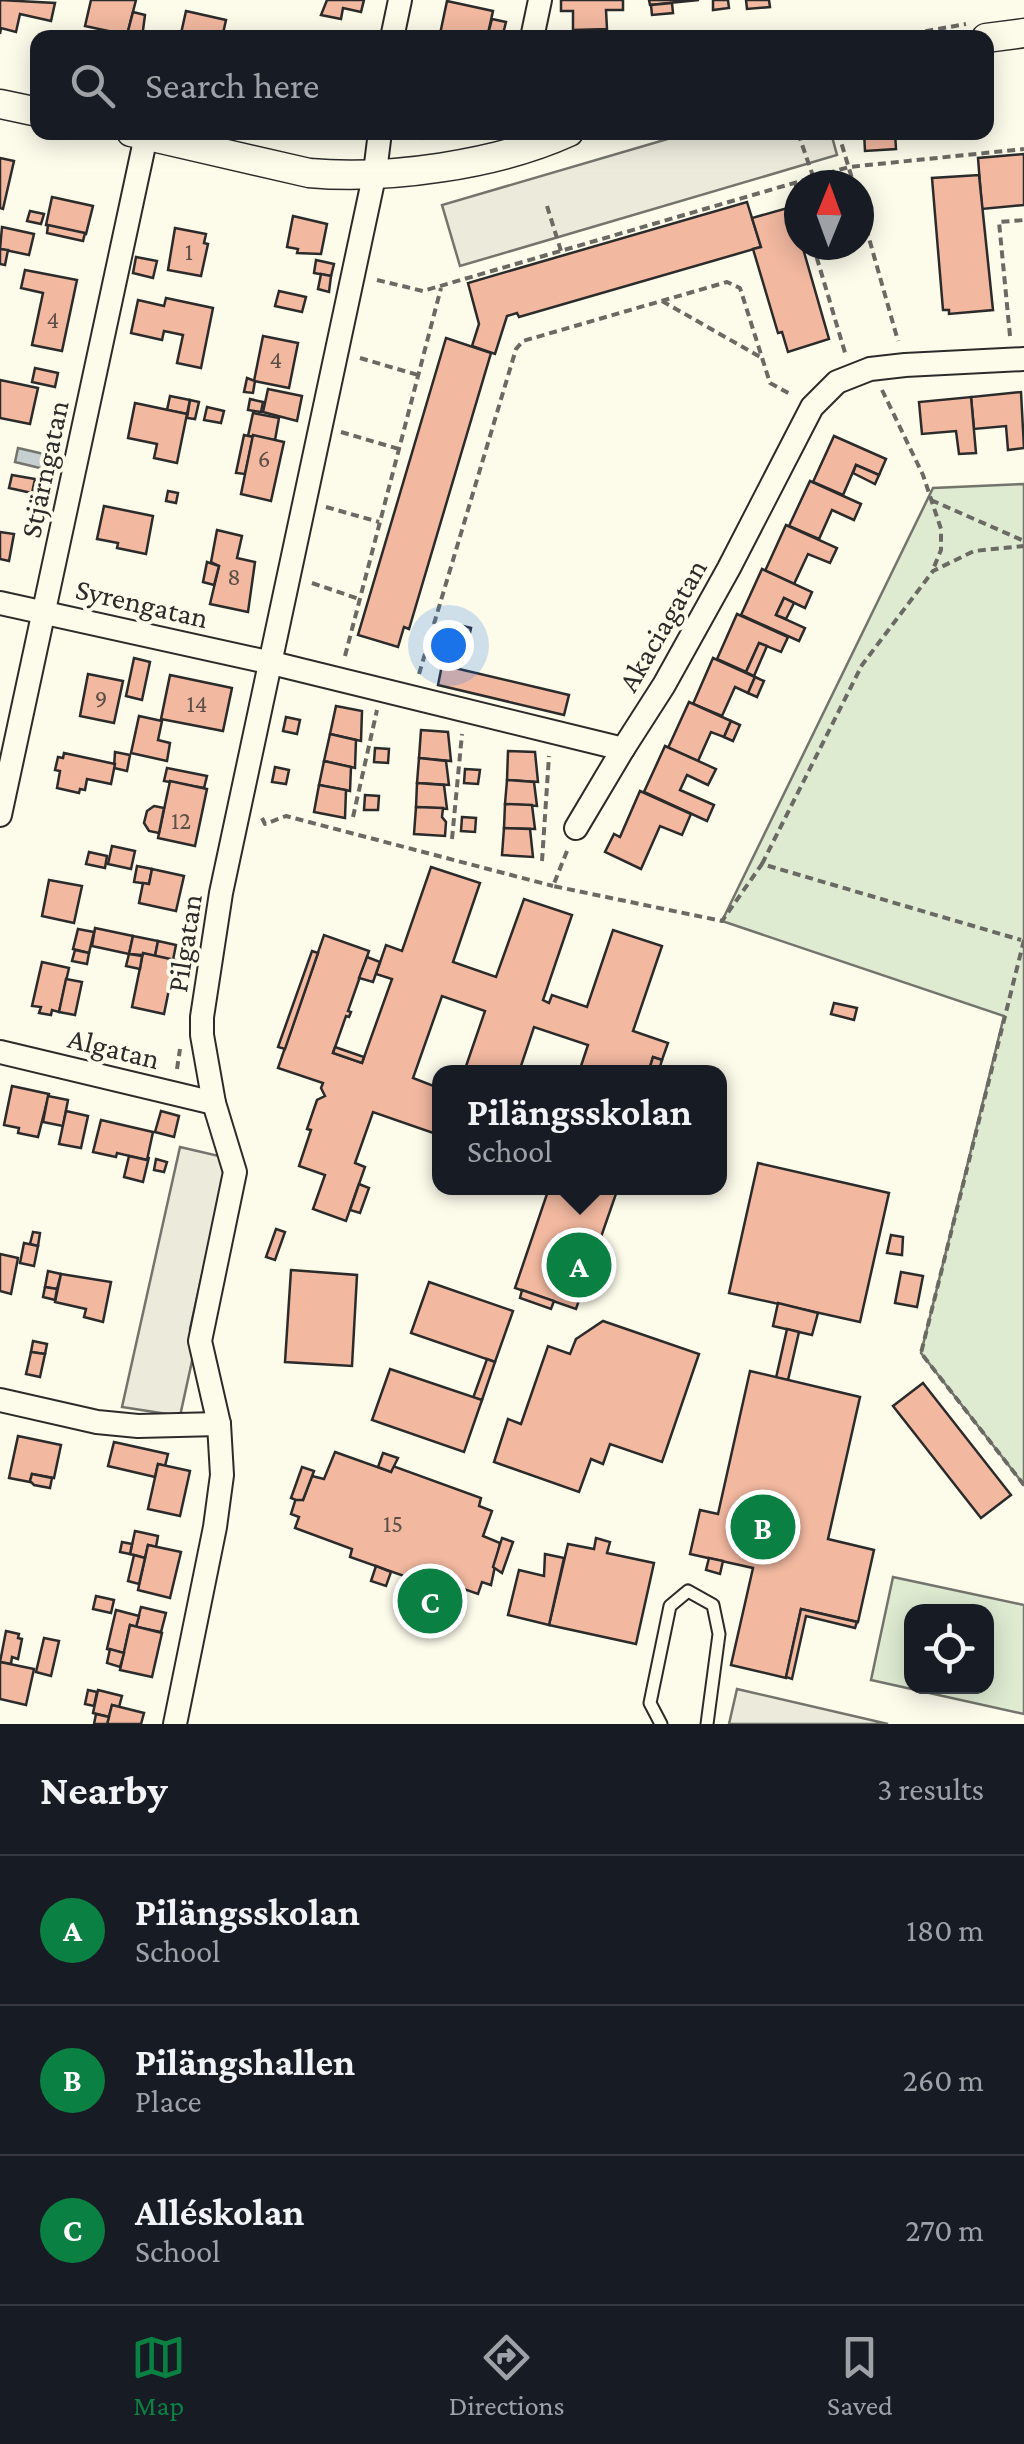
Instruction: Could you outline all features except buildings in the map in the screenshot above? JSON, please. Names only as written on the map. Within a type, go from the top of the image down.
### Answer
[{"type":"street","points":[[394,30],[400,0]]},
{"type":"street","points":[[534,30],[540,0]]},
{"type":"street","points":[[994,31],[1024,34]]},
{"type":"street","points":[[0,104],[30,110]]},
{"type":"street","name":"Stjärngatan","points":[[0,815],[138,140]]},
{"type":"street","points":[[165,140],[309,173],[417,173],[552,140]]},
{"type":"street","name":"Pilgatan","points":[[175,1724],[216,1526],[222,1476],[219,1424],[200,1341],[234,1172],[214,1104],[202,1035],[208,978],[221,893],[380,140]]},
{"type":"street","points":[[375,172],[423,140]]},
{"type":"street","points":[[861,372],[905,365],[1018,360]]},
{"type":"street","name":"Akaciagatan","points":[[576,828],[664,685],[812,407],[838,382],[861,372]]},
{"type":"street","name":"Syrengatan","points":[[0,603],[272,663]]},
{"type":"street","points":[[272,663],[623,749]]},
{"type":"street","name":"Algatan","points":[[0,1052],[214,1104]]},
{"type":"street","points":[[0,1400],[111,1423],[219,1424]]},
{"type":"lane","points":[[661,1724],[650,1704],[654,1684],[670,1606],[688,1591],[713,1605],[719,1634],[707,1724]]},
{"type":"path","points":[[800,140],[811,170]]},
{"type":"path","points":[[841,140],[850,170]]},
{"type":"path","points":[[839,170],[1024,149]]},
{"type":"path","points":[[368,277],[423,291],[784,186]]},
{"type":"path","points":[[547,206],[561,251]]},
{"type":"path","points":[[1018,360],[999,222],[1024,220]]},
{"type":"path","points":[[874,256],[905,365]]},
{"type":"path","points":[[260,813],[265,824],[286,816],[553,886],[722,922],[762,864],[862,665],[933,570],[941,550],[941,528],[923,474],[896,416],[861,372],[819,260]]},
{"type":"path","points":[[412,698],[516,349],[523,341],[727,282],[740,288],[770,383],[812,407]]},
{"type":"path","points":[[338,680],[441,286]]},
{"type":"path","points":[[662,301],[762,358]]},
{"type":"path","points":[[352,356],[418,376]]},
{"type":"path","points":[[336,431],[399,448]]},
{"type":"path","points":[[931,500],[1024,544]]},
{"type":"path","points":[[320,505],[380,522]]},
{"type":"path","points":[[933,570],[974,551],[1024,544]]},
{"type":"path","points":[[304,580],[360,598]]},
{"type":"path","points":[[353,818],[382,690]]},
{"type":"path","points":[[452,839],[464,710]]},
{"type":"path","points":[[542,861],[550,732]]},
{"type":"path","points":[[553,886],[576,828]]},
{"type":"path","points":[[762,864],[1023,940],[921,1353],[1024,1485]]},
{"type":"green space","points":[[1024,484],[1024,1485],[921,1353],[1004,1016],[722,921],[933,488]]},
{"type":"green space","points":[[893,1577],[1024,1605],[1024,1714],[934,1694],[994,1694],[994,1604],[904,1604],[904,1687],[871,1680]]},
{"type":"shaded area","points":[[664,140],[833,140],[837,155],[460,266],[442,205]]},
{"type":"shaded area","points":[[18,448],[48,455],[44,469],[15,462]]},
{"type":"shaded area","points":[[180,1147],[219,1156],[224,1176],[190,1329],[194,1352],[180,1416],[122,1407]]},
{"type":"shaded area","points":[[737,1689],[888,1724],[729,1724]]},
{"type":"place","name":"Pilängsskolan","points":[[579,1265]]},
{"type":"place","name":"Pilängshallen","points":[[763,1527]]},
{"type":"place","name":"Alléskolan","points":[[430,1601]]}]
